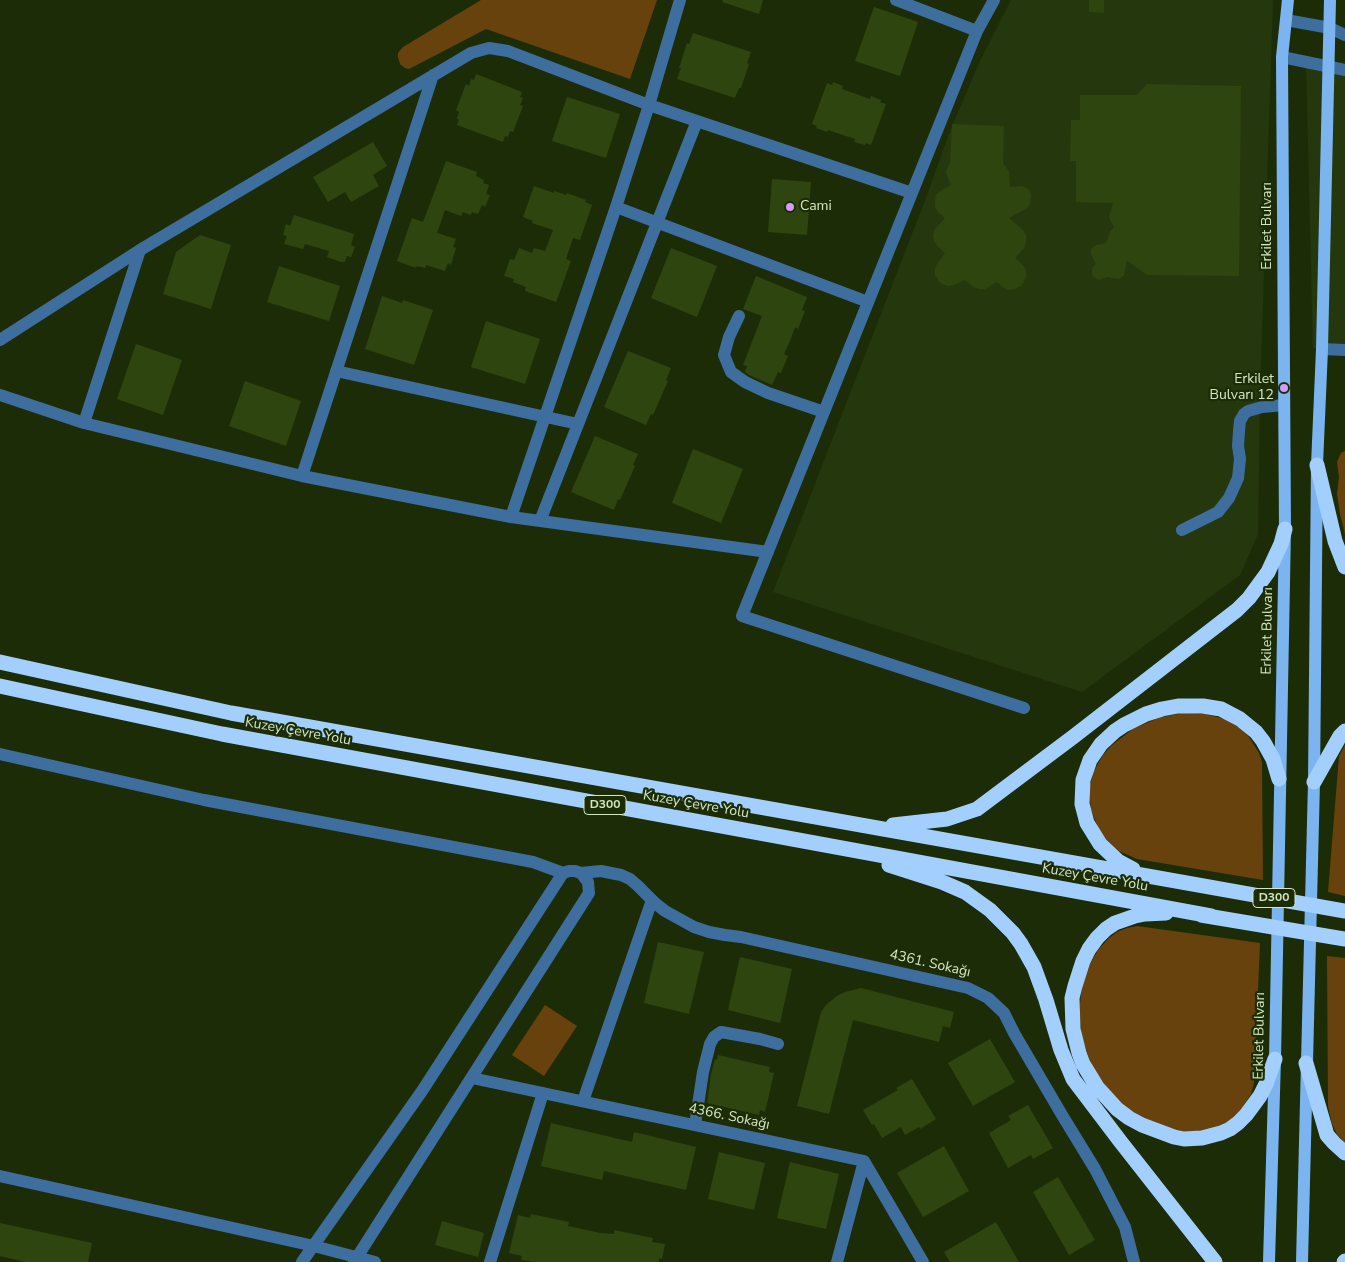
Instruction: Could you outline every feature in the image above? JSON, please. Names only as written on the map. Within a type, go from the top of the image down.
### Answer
[{"type":"highway","points":[[1317,465],[1335,541],[1345,567]]},
{"type":"highway","points":[[877,827],[947,819],[977,809],[1237,610],[1268,572],[1285,529]]},
{"type":"highway","name":"Kuzey Çevre Yolu","points":[[0,662],[231,713],[1345,911]]},
{"type":"highway","name":"Kuzey Çevre Yolu","points":[[0,686],[222,734],[1211,916]]},
{"type":"highway","points":[[1151,876],[1128,867],[1109,853],[1093,834],[1084,813],[1082,792],[1086,770],[1100,744],[1115,731],[1135,719],[1162,709],[1178,706],[1203,706],[1221,709],[1231,713],[1256,732],[1274,759],[1279,779]]},
{"type":"highway","points":[[1314,782],[1340,736],[1345,731]]},
{"type":"highway","points":[[830,846],[954,886],[976,899],[1004,922],[1022,944],[1034,967],[1061,1050],[1073,1079],[1215,1262]]},
{"type":"highway","points":[[1211,916],[1174,913],[1135,916],[1115,923],[1097,938],[1089,948],[1083,961],[1074,986],[1072,998],[1073,1029],[1083,1064],[1106,1098],[1129,1118],[1164,1134],[1184,1139],[1193,1139],[1221,1133],[1238,1123],[1253,1107],[1260,1096],[1275,1059]]},
{"type":"highway","name":"D300","points":[[1211,916],[1345,940]]},
{"type":"highway","points":[[1306,1063],[1327,1135],[1345,1153]]},
{"type":"main road","name":"Erkilet Bulvarı","points":[[1269,1262],[1275,1059],[1285,529],[1282,57],[1288,0]]},
{"type":"main road","points":[[1302,1262],[1314,782],[1317,465],[1322,349],[1330,0]]},
{"type":"street","points":[[510,517],[616,207],[680,0]]},
{"type":"street","points":[[896,0],[977,30]]},
{"type":"street","points":[[994,0],[977,30],[742,616],[1024,708]]},
{"type":"street","points":[[1286,20],[1330,28],[1345,35]]},
{"type":"street","points":[[0,340],[140,250],[471,53],[489,48],[508,51],[649,105],[912,194]]},
{"type":"street","points":[[1282,57],[1345,70]]},
{"type":"street","points":[[302,476],[434,75]]},
{"type":"street","points":[[540,521],[697,121]]},
{"type":"street","points":[[616,207],[868,302]]},
{"type":"street","points":[[84,423],[140,250]]},
{"type":"street","points":[[739,316],[729,337],[724,355],[731,372],[745,382],[768,392],[824,412]]},
{"type":"street","points":[[1322,349],[1345,350]]},
{"type":"street","points":[[336,371],[578,424]]},
{"type":"street","points":[[0,395],[84,423],[302,476],[510,517],[768,552]]},
{"type":"street","points":[[1182,530],[1218,512],[1229,498],[1238,478],[1240,459],[1238,446],[1239,431],[1240,421],[1244,414],[1262,407],[1284,405]]},
{"type":"street","points":[[0,754],[204,800],[533,862],[563,873],[422,1091],[302,1262]]},
{"type":"street","name":"4361. Sokağı","points":[[563,873],[569,871],[581,873],[601,871],[621,875],[638,886],[665,911],[679,920],[709,932],[741,936],[968,988],[988,998],[997,1005],[1010,1023],[1014,1033],[1095,1169],[1125,1228],[1133,1262]]},
{"type":"street","points":[[356,1260],[589,892],[588,882],[581,873]]},
{"type":"street","points":[[583,1101],[652,900]]},
{"type":"street","points":[[695,1125],[703,1072],[710,1044],[714,1037],[721,1032],[778,1044]]},
{"type":"street","name":"4366. Sokağı","points":[[472,1078],[864,1161]]},
{"type":"street","points":[[490,1262],[543,1092]]},
{"type":"street","points":[[837,1262],[864,1161]]},
{"type":"street","points":[[864,1161],[923,1262]]},
{"type":"street","points":[[0,1176],[314,1246],[356,1260],[375,1262]]},
{"type":"shaded area","points":[[481,0],[657,0],[630,79],[486,29],[409,69],[400,64],[398,53],[403,47]]},
{"type":"shaded area","points":[[1011,0],[1273,0],[1260,393],[1258,534],[1240,575],[1082,692],[773,592],[926,198],[950,131],[980,61]]},
{"type":"shaded area","points":[[1306,62],[1345,73],[1345,349],[1313,348]]},
{"type":"shaded area","points":[[1345,451],[1345,534],[1337,494],[1339,477],[1337,462],[1341,453]]},
{"type":"shaded area","points":[[1182,713],[1205,714],[1225,719],[1243,730],[1259,753],[1262,762],[1263,880],[1137,859],[1119,851],[1104,837],[1098,828],[1091,809],[1089,789],[1094,771],[1103,755],[1112,745],[1133,729],[1158,718]]},
{"type":"shaded area","points":[[1345,745],[1345,896],[1328,892],[1339,756]]},
{"type":"shaded area","points":[[1137,926],[1260,943],[1254,1083],[1251,1094],[1239,1113],[1221,1127],[1191,1133],[1163,1128],[1128,1109],[1110,1092],[1095,1071],[1089,1058],[1081,1034],[1079,1012],[1082,987],[1090,964],[1098,950],[1109,938],[1117,932]]},
{"type":"shaded area","points":[[1327,956],[1345,958],[1345,1143],[1337,1134],[1332,1124],[1328,1106]]},
{"type":"shaded area","points":[[545,1005],[577,1026],[544,1076],[512,1055]]},
{"type":"building","points":[[723,0],[763,0],[759,14],[722,2]]},
{"type":"building","points":[[1089,0],[1104,0],[1104,13],[1089,12]]},
{"type":"building","points":[[874,7],[918,22],[900,76],[855,61]]},
{"type":"building","points":[[693,33],[751,52],[741,88],[739,88],[735,98],[677,79],[687,43],[689,44]]},
{"type":"building","points":[[476,74],[522,92],[520,97],[523,98],[520,105],[523,106],[513,132],[510,131],[508,137],[505,136],[503,142],[457,125],[459,112],[456,110],[466,84],[469,86],[471,79],[474,80]]},
{"type":"building","points":[[833,82],[843,86],[842,89],[870,99],[871,96],[886,104],[871,145],[854,142],[855,139],[828,130],[827,132],[816,128],[817,126],[812,124],[827,83],[832,85]]},
{"type":"building","points":[[1147,84],[1241,86],[1239,276],[1147,275],[1127,261],[1124,275],[1119,279],[1107,277],[1099,280],[1092,274],[1092,268],[1096,264],[1091,255],[1091,249],[1096,245],[1106,243],[1114,227],[1109,217],[1113,203],[1076,202],[1076,161],[1070,161],[1071,120],[1080,120],[1080,95],[1137,95]]},
{"type":"building","points":[[567,97],[620,114],[606,158],[552,141]]},
{"type":"building","points":[[952,124],[1004,126],[1003,163],[1009,171],[1010,187],[1025,187],[1031,195],[1030,204],[1027,208],[1009,218],[1026,235],[1025,247],[1015,258],[1023,265],[1026,270],[1026,276],[1021,286],[1015,289],[1009,290],[997,282],[985,289],[979,289],[973,287],[965,280],[948,286],[942,284],[935,275],[937,264],[945,253],[937,246],[933,235],[935,229],[945,218],[935,207],[935,201],[936,195],[940,191],[951,185],[946,171],[950,162]]},
{"type":"building","points":[[373,142],[387,166],[373,175],[379,186],[351,202],[345,192],[328,202],[313,177]]},
{"type":"building","points":[[446,161],[477,172],[476,176],[484,180],[483,183],[489,185],[486,194],[490,195],[485,207],[482,205],[478,214],[472,212],[471,215],[463,212],[461,216],[445,210],[437,233],[456,239],[453,247],[456,248],[451,265],[448,263],[445,271],[426,265],[425,268],[417,266],[416,268],[397,261],[412,218],[423,222]]},
{"type":"building","name":"Cami","points":[[772,179],[811,182],[807,235],[768,232]]},
{"type":"building","points":[[534,186],[554,193],[554,191],[566,195],[567,193],[586,200],[585,202],[592,205],[580,240],[573,238],[566,259],[571,261],[556,302],[525,291],[526,287],[513,282],[514,279],[504,276],[510,259],[514,260],[519,248],[532,253],[534,248],[545,251],[553,230],[532,223],[533,221],[523,217]]},
{"type":"building","points":[[294,215],[354,234],[351,245],[355,247],[351,257],[347,256],[345,262],[341,262],[327,257],[329,251],[305,244],[303,249],[284,244],[287,236],[283,235],[286,224],[290,226]]},
{"type":"building","points":[[200,235],[231,245],[211,309],[163,294],[176,252]]},
{"type":"building","points":[[671,248],[717,266],[697,317],[651,298]]},
{"type":"building","points":[[279,266],[340,286],[329,321],[267,302]]},
{"type":"building","points":[[756,276],[807,297],[802,310],[805,311],[798,329],[795,327],[784,354],[788,356],[781,373],[778,372],[772,385],[749,375],[745,372],[747,366],[743,365],[762,316],[743,309]]},
{"type":"building","points":[[382,296],[402,303],[403,300],[433,310],[414,365],[365,349]]},
{"type":"building","points":[[486,321],[540,339],[525,384],[471,367]]},
{"type":"building","points":[[136,344],[182,360],[163,415],[117,399]]},
{"type":"building","points":[[628,351],[671,368],[666,380],[668,381],[653,415],[651,414],[646,425],[604,407]]},
{"type":"building","points":[[245,381],[301,401],[286,446],[229,426]]},
{"type":"building","points":[[595,436],[638,454],[633,465],[635,466],[614,510],[571,492]]},
{"type":"building","points":[[693,449],[743,469],[721,523],[672,503]]},
{"type":"building","points":[[658,942],[704,952],[689,1014],[644,1003]]},
{"type":"building","points":[[740,957],[792,969],[780,1023],[728,1010]]},
{"type":"building","points":[[861,988],[954,1012],[950,1028],[943,1026],[939,1042],[853,1020],[829,1114],[797,1106],[821,1012],[837,996]]},
{"type":"building","points":[[990,1039],[1015,1082],[973,1106],[948,1063]]},
{"type":"building","points":[[718,1055],[770,1067],[769,1072],[774,1073],[765,1112],[760,1110],[759,1115],[707,1103],[711,1074]]},
{"type":"building","points":[[912,1079],[936,1119],[920,1129],[919,1127],[905,1135],[901,1127],[882,1138],[863,1110],[898,1090],[896,1088]]},
{"type":"building","points":[[1028,1105],[1053,1148],[1033,1159],[1031,1155],[1008,1168],[989,1133],[1011,1120],[1008,1116]]},
{"type":"building","points":[[551,1123],[632,1142],[634,1132],[696,1147],[686,1190],[604,1171],[602,1180],[541,1166]]},
{"type":"building","points":[[944,1146],[969,1191],[923,1217],[897,1173]]},
{"type":"building","points":[[719,1152],[765,1163],[754,1210],[708,1199]]},
{"type":"building","points":[[790,1162],[839,1174],[826,1229],[777,1218]]},
{"type":"building","points":[[1058,1177],[1095,1240],[1069,1255],[1033,1192]]},
{"type":"building","points":[[531,1214],[569,1222],[568,1226],[600,1233],[614,1234],[614,1230],[653,1238],[652,1242],[665,1244],[662,1259],[659,1258],[659,1262],[533,1262],[521,1260],[522,1256],[509,1253],[518,1215],[530,1218]]},
{"type":"building","points":[[442,1221],[484,1233],[478,1257],[435,1245]]},
{"type":"building","points":[[996,1222],[1019,1262],[950,1262],[944,1252]]},
{"type":"building","points":[[0,1223],[92,1243],[88,1262],[25,1262],[0,1256]]},
{"type":"place","name":"Cami","points":[[790,207]]},
{"type":"place","name":"Erkilet Bulvarı 12","points":[[1284,388]]}]
